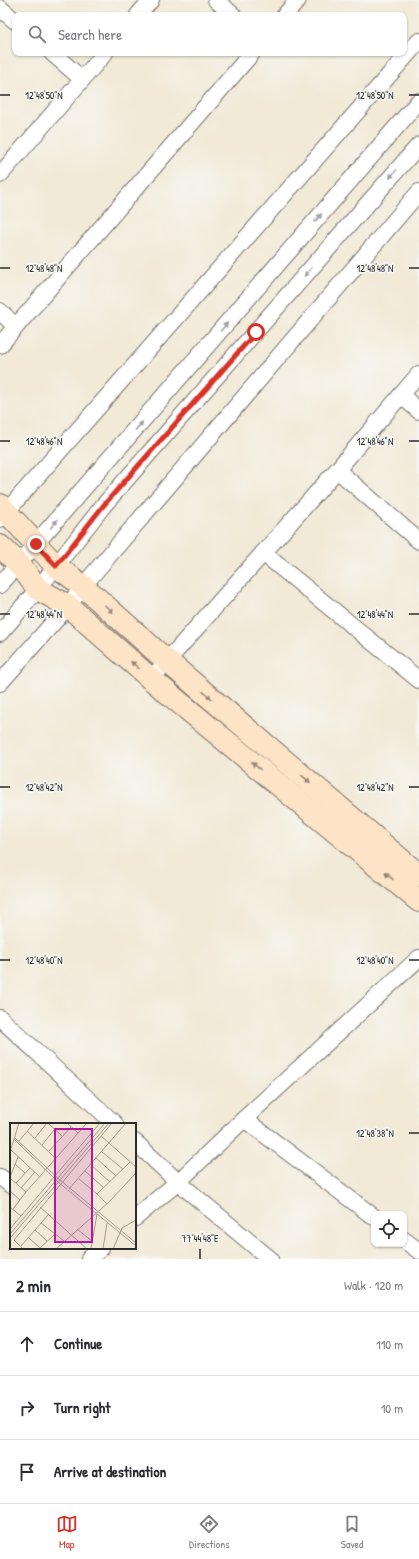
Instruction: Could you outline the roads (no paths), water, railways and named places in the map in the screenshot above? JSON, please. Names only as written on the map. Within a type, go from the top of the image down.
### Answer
[{"type":"street","points":[[141,12],[151,0]]},
{"type":"street","points":[[216,0],[230,12]]},
{"type":"street","points":[[288,12],[298,0]]},
{"type":"street","points":[[0,8],[12,18]]},
{"type":"street","points":[[407,54],[419,40]]},
{"type":"street","points":[[55,56],[82,79]]},
{"type":"street","points":[[0,175],[102,56]]},
{"type":"street","points":[[0,345],[249,56]]},
{"type":"street","points":[[405,56],[2,512],[36,544],[56,566],[83,586],[167,661],[419,875]]},
{"type":"street","points":[[0,585],[419,101]]},
{"type":"street","points":[[0,633],[38,589],[103,506],[419,145]]},
{"type":"street","points":[[0,683],[68,606],[83,586],[419,192]]},
{"type":"street","points":[[0,311],[16,327]]},
{"type":"street","points":[[151,680],[337,470],[419,374]]},
{"type":"street","points":[[401,395],[419,411]]},
{"type":"street","points":[[337,470],[419,541]]},
{"type":"street","points":[[0,546],[19,564],[38,589],[68,606],[151,680],[419,901]]},
{"type":"street","points":[[263,553],[419,680]]},
{"type":"street","points":[[136,1217],[178,1182],[244,1118],[419,958]]},
{"type":"street","points":[[0,1018],[114,1123]]},
{"type":"street","points":[[244,1118],[371,1215]]},
{"type":"street","points":[[136,1143],[178,1182],[270,1259]]},
{"type":"street","points":[[0,1177],[10,1185]]},
{"type":"street","points":[[407,1242],[419,1251]]}]
